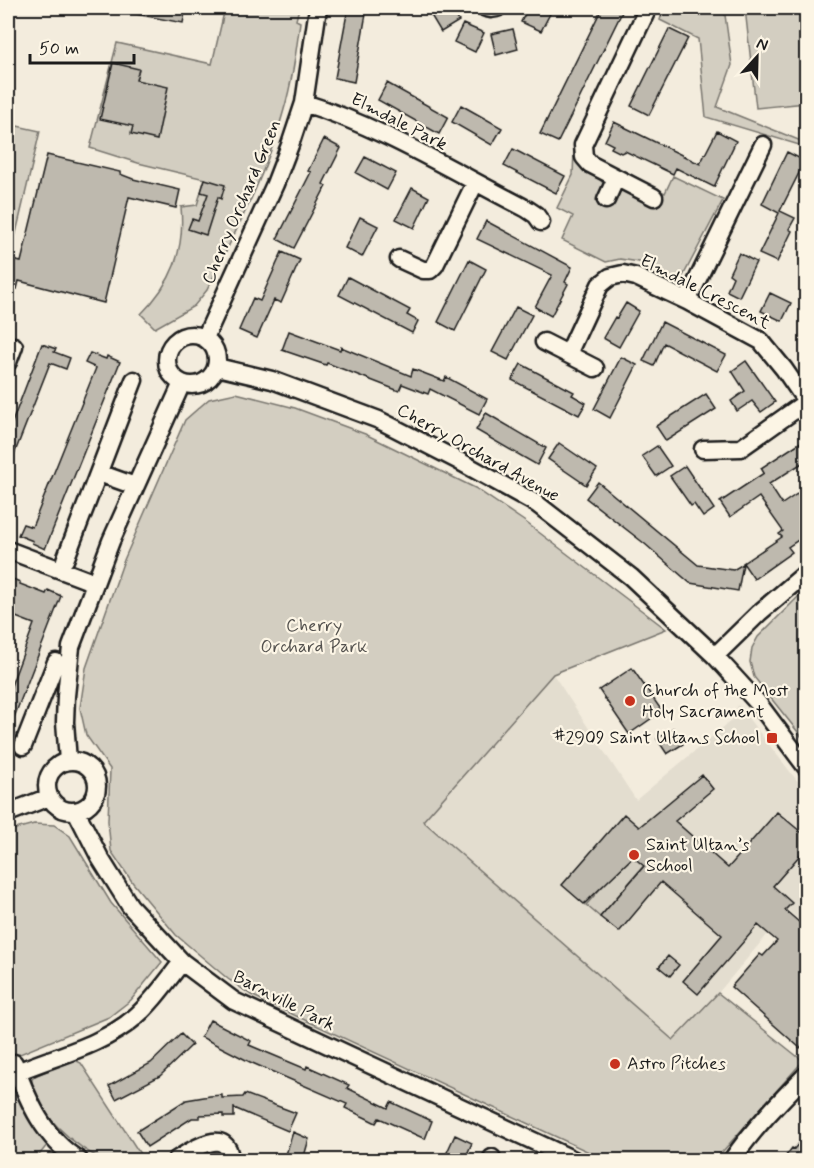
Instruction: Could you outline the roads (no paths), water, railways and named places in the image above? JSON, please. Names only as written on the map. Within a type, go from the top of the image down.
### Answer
[{"type":"street","name":"Cherry Orchard Green","points":[[205,338],[274,184],[304,103],[318,8]]},
{"type":"street","points":[[486,8],[497,8]]},
{"type":"street","points":[[648,8],[583,145],[584,157],[590,164],[654,196]]},
{"type":"street","name":"Elmdale Park","points":[[304,103],[338,113],[375,130],[527,209],[541,222]]},
{"type":"street","points":[[687,301],[763,145]]},
{"type":"street","points":[[606,200],[616,178]]},
{"type":"street","points":[[399,259],[423,270],[430,270],[435,265],[475,183]]},
{"type":"street","name":"Elmdale Crescent","points":[[568,354],[600,285],[610,277],[623,274],[636,277],[687,301],[761,341],[807,401]]},
{"type":"street","points":[[192,334],[205,338],[216,350],[217,367],[211,377],[200,384],[182,383],[173,376],[168,367],[167,357],[170,349],[183,336],[192,334]]},
{"type":"street","points":[[544,342],[595,368]]},
{"type":"street","points":[[8,362],[14,346]]},
{"type":"street","name":"Cherry Orchard Avenue","points":[[217,367],[272,380],[379,420],[537,504],[631,577],[715,656],[758,703],[807,767]]},
{"type":"street","points":[[65,560],[134,380]]},
{"type":"street","points":[[68,761],[65,722],[71,647],[135,486],[182,383]]},
{"type":"street","points":[[703,449],[741,448],[807,401]]},
{"type":"street","points":[[99,473],[135,486]]},
{"type":"street","points":[[8,550],[95,583]]},
{"type":"street","points":[[715,656],[759,613],[807,573]]},
{"type":"street","points":[[23,746],[56,662]]},
{"type":"street","points":[[43,694],[66,696]]},
{"type":"street","points":[[77,761],[92,771],[98,787],[92,803],[76,812],[60,809],[49,797],[47,782],[50,774],[61,764],[77,761]]},
{"type":"street","points":[[8,813],[49,797]]},
{"type":"street","name":"Barnville Park","points":[[76,812],[100,858],[130,906],[182,962],[234,1002],[574,1161]]},
{"type":"street","points":[[79,1161],[51,1138],[38,1117],[16,1067],[108,1036],[126,1025],[145,1007],[182,962]]},
{"type":"street","points":[[732,1161],[745,1141],[774,1107],[807,1075]]},
{"type":"street","points":[[176,1161],[207,1142],[226,1147],[230,1153],[230,1161]]},
{"type":"place","name":"Church of the Most Holy Sacrament","points":[[630,701]]},
{"type":"place","name":"#2909 Saint Ultans School","points":[[772,738]]},
{"type":"place","name":"Saint Ultan’s School","points":[[634,855]]},
{"type":"place","name":"Astro Pitches","points":[[615,1064]]},
{"type":"park label","name":"Cherry Orchard Park","points":[[314,636]]}]
